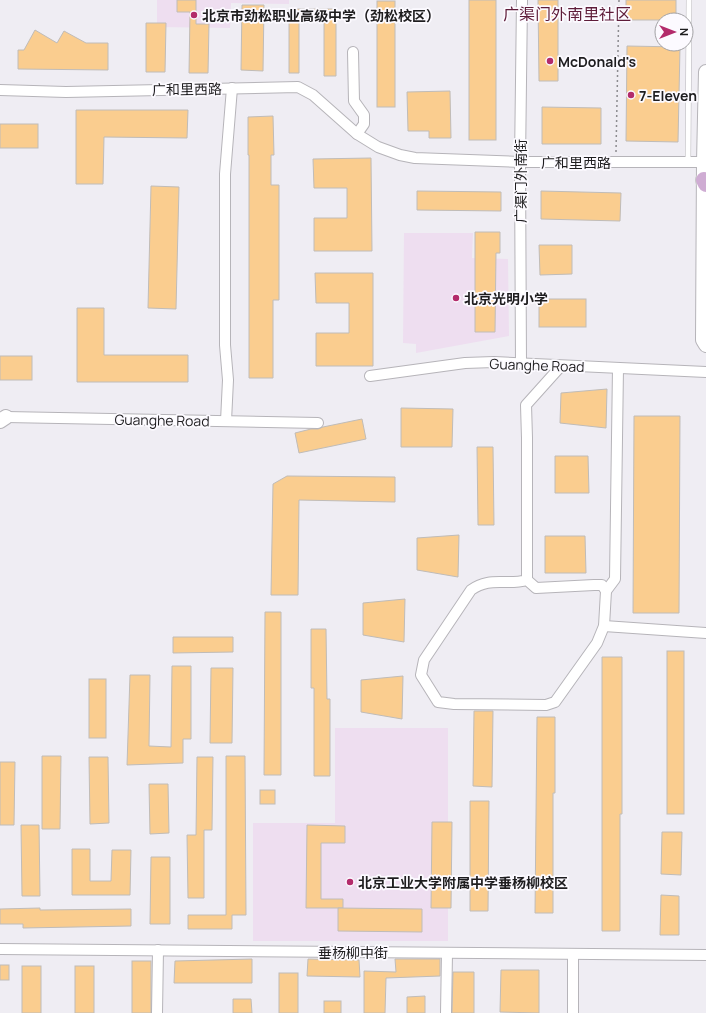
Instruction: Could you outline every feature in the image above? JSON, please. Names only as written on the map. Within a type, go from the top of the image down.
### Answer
[{"type":"street","name":"广渠门外南街","points":[[521,363],[520,162],[522,0]]},
{"type":"street","points":[[354,52],[354,101],[364,115],[364,124],[357,134]]},
{"type":"street","points":[[706,72],[703,340],[706,345]]},
{"type":"street","name":"广和里西路","points":[[0,90],[66,92],[298,87],[313,95],[357,134],[378,147],[400,155],[415,158],[520,162],[704,162]]},
{"type":"street","points":[[226,421],[228,380],[225,345],[225,174],[232,88]]},
{"type":"street","name":"Guanghe Road","points":[[370,376],[465,363],[494,362],[706,372]]},
{"type":"street","points":[[526,580],[526,405],[561,366]]},
{"type":"street","points":[[526,580],[519,582],[486,582],[478,584],[471,590],[424,660],[421,674],[438,702],[454,704],[546,705],[555,702],[597,643],[604,626],[606,591],[615,579],[618,368]]},
{"type":"street","name":"Guanghe Road","points":[[3,419],[318,423]]},
{"type":"street","points":[[526,580],[536,588],[594,584],[602,585],[606,591]]},
{"type":"street","points":[[604,626],[706,633]]},
{"type":"street","name":"垂杨柳中街","points":[[0,949],[706,955]]},
{"type":"street","points":[[157,1013],[158,950]]},
{"type":"street","points":[[446,1013],[447,953]]},
{"type":"street","points":[[573,954],[573,1013]]},
{"type":"lane","points":[[688,162],[689,0]]},
{"type":"path","points":[[616,162],[619,0]]},
{"type":"shaded area","name":"北京市劲松职业高级中学（劲松校区）","points":[[157,0],[289,0],[289,4],[231,3],[230,28],[157,27]]},
{"type":"shaded area","name":"北京光明小学","points":[[404,233],[473,233],[472,258],[508,259],[509,336],[416,353],[416,344],[403,343]]},
{"type":"shaded area","name":"北京工业大学附属中学垂杨柳校区","points":[[335,728],[448,728],[448,941],[253,941],[253,823],[335,823]]},
{"type":"building","points":[[177,0],[196,0],[196,24],[209,24],[208,73],[189,73],[190,12],[177,12]]},
{"type":"building","points":[[469,0],[496,0],[496,140],[469,140]]},
{"type":"building","points":[[538,0],[558,0],[558,81],[539,81]]},
{"type":"building","points":[[626,0],[676,0],[676,12],[654,12],[654,20],[626,20]]},
{"type":"building","points":[[377,1],[395,1],[395,107],[377,107]]},
{"type":"building","points":[[242,5],[264,5],[263,71],[241,70]]},
{"type":"building","points":[[289,9],[336,9],[336,76],[324,76],[324,22],[299,22],[299,73],[289,73]]},
{"type":"building","points":[[146,23],[166,23],[165,72],[146,72]]},
{"type":"building","points":[[35,30],[57,43],[64,31],[86,43],[108,43],[108,70],[18,69],[18,50],[24,50]]},
{"type":"building","points":[[627,46],[654,47],[654,52],[680,52],[678,142],[626,141]]},
{"type":"building","points":[[450,91],[451,138],[429,138],[429,131],[408,131],[407,92]]},
{"type":"building","points":[[542,107],[601,108],[601,144],[542,144]]},
{"type":"building","points":[[76,110],[188,110],[187,138],[104,137],[103,184],[76,184]]},
{"type":"building","points":[[273,116],[274,155],[271,155],[271,185],[279,185],[279,300],[273,300],[273,378],[249,378],[248,117]]},
{"type":"building","points":[[0,124],[38,124],[38,148],[0,148]]},
{"type":"building","points":[[371,158],[372,251],[314,251],[314,218],[347,218],[347,188],[314,188],[313,159]]},
{"type":"building","points":[[151,186],[179,187],[176,309],[148,308]]},
{"type":"building","points":[[417,191],[501,192],[501,211],[417,210]]},
{"type":"building","points":[[541,191],[621,193],[620,221],[541,219]]},
{"type":"building","points":[[475,232],[500,232],[500,253],[496,253],[495,332],[475,332]]},
{"type":"building","points":[[539,245],[572,245],[572,274],[540,275]]},
{"type":"building","points":[[315,273],[373,273],[373,366],[316,366],[316,333],[349,333],[349,303],[316,303]]},
{"type":"building","points":[[539,299],[586,299],[586,327],[539,327]]},
{"type":"building","points":[[77,308],[104,308],[104,355],[188,355],[188,382],[77,382]]},
{"type":"building","points":[[0,356],[32,356],[32,380],[0,380]]},
{"type":"building","points":[[607,389],[606,428],[560,423],[561,393]]},
{"type":"building","points":[[401,408],[453,409],[452,447],[401,447]]},
{"type":"building","points":[[634,416],[680,416],[679,613],[633,613]]},
{"type":"building","points":[[362,419],[366,439],[299,453],[295,433]]},
{"type":"building","points":[[477,447],[493,447],[494,525],[478,525]]},
{"type":"building","points":[[555,456],[588,456],[589,493],[555,493]]},
{"type":"building","points":[[287,476],[395,477],[395,502],[299,500],[298,595],[271,595],[273,484]]},
{"type":"building","points":[[459,535],[458,577],[417,570],[417,538]]},
{"type":"building","points":[[545,536],[585,536],[586,573],[545,573]]},
{"type":"building","points":[[405,599],[404,642],[363,635],[363,603]]},
{"type":"building","points":[[265,612],[281,612],[281,775],[264,775]]},
{"type":"building","points":[[311,629],[326,629],[327,699],[330,699],[330,776],[314,776],[314,688],[311,688]]},
{"type":"building","points":[[173,637],[233,637],[233,652],[173,653]]},
{"type":"building","points":[[667,651],[684,651],[684,814],[667,814]]},
{"type":"building","points":[[602,657],[622,657],[620,931],[602,931]]},
{"type":"building","points":[[172,666],[191,666],[191,739],[183,739],[183,763],[127,765],[130,675],[150,675],[149,746],[171,747]]},
{"type":"building","points":[[211,668],[233,668],[232,743],[210,743]]},
{"type":"building","points":[[403,676],[402,719],[361,712],[361,680]]},
{"type":"building","points":[[89,679],[106,679],[106,738],[89,738]]},
{"type":"building","points":[[474,711],[493,711],[492,787],[473,786]]},
{"type":"building","points":[[537,717],[555,717],[555,793],[553,793],[553,913],[535,913]]},
{"type":"building","points":[[42,756],[61,756],[60,829],[42,829]]},
{"type":"building","points":[[226,756],[245,756],[246,915],[232,915],[232,929],[188,929],[188,915],[226,915]]},
{"type":"building","points":[[89,757],[108,757],[109,823],[90,824]]},
{"type":"building","points":[[197,757],[213,757],[212,830],[204,830],[204,898],[188,898],[187,835],[196,835]]},
{"type":"building","points":[[0,762],[15,762],[14,825],[0,825]]},
{"type":"building","points":[[149,784],[168,784],[169,833],[150,834]]},
{"type":"building","points":[[260,790],[275,790],[275,804],[260,804]]},
{"type":"building","points":[[470,801],[489,801],[488,911],[470,911]]},
{"type":"building","points":[[432,822],[452,822],[451,908],[431,908]]},
{"type":"building","points":[[21,825],[39,825],[40,896],[22,896]]},
{"type":"building","points":[[307,825],[345,826],[345,843],[321,843],[321,899],[343,899],[343,908],[306,908]]},
{"type":"building","points":[[662,832],[682,832],[681,875],[661,874]]},
{"type":"building","points":[[72,849],[90,849],[90,881],[111,881],[112,850],[131,850],[130,895],[72,895]]},
{"type":"building","points":[[151,857],[170,857],[170,924],[150,924]]},
{"type":"building","points":[[661,895],[679,896],[679,935],[660,935]]},
{"type":"building","points":[[40,908],[40,910],[131,909],[131,926],[23,928],[23,924],[0,924],[0,909]]},
{"type":"building","points":[[338,908],[422,909],[422,932],[338,931]]},
{"type":"building","points":[[252,959],[252,983],[174,983],[175,961]]},
{"type":"building","points":[[308,959],[359,960],[360,977],[307,976]]},
{"type":"building","points":[[395,959],[440,959],[440,976],[386,978],[385,1013],[364,1013],[364,971],[396,972]]},
{"type":"building","points":[[132,961],[151,961],[151,1013],[132,1013]]},
{"type":"building","points":[[0,965],[9,965],[9,980],[0,980]]},
{"type":"building","points":[[22,966],[41,966],[41,1013],[22,1013]]},
{"type":"building","points":[[75,966],[94,966],[94,1013],[75,1013]]},
{"type":"building","points":[[501,970],[539,970],[539,1013],[500,1012]]},
{"type":"building","points":[[453,972],[474,972],[474,1013],[452,1013]]},
{"type":"building","points":[[279,973],[298,973],[298,1013],[279,1013]]},
{"type":"building","points":[[425,996],[425,1013],[407,1013],[407,997]]},
{"type":"building","points":[[233,999],[251,999],[252,1013],[233,1013]]},
{"type":"building","points":[[324,1001],[341,1001],[341,1013],[324,1013]]},
{"type":"place","name":"北京市劲松职业高级中学（劲松校区）","points":[[194,15]]},
{"type":"place","name":"McDonald's","points":[[550,61]]},
{"type":"place","name":"7-Eleven","points":[[631,95]]},
{"type":"place","name":"北京光明小学","points":[[456,298]]},
{"type":"place","name":"北京工业大学附属中学垂杨柳校区","points":[[350,882]]},
{"type":"district","name":"广渠门外南里社区","points":[[567,14]]}]
